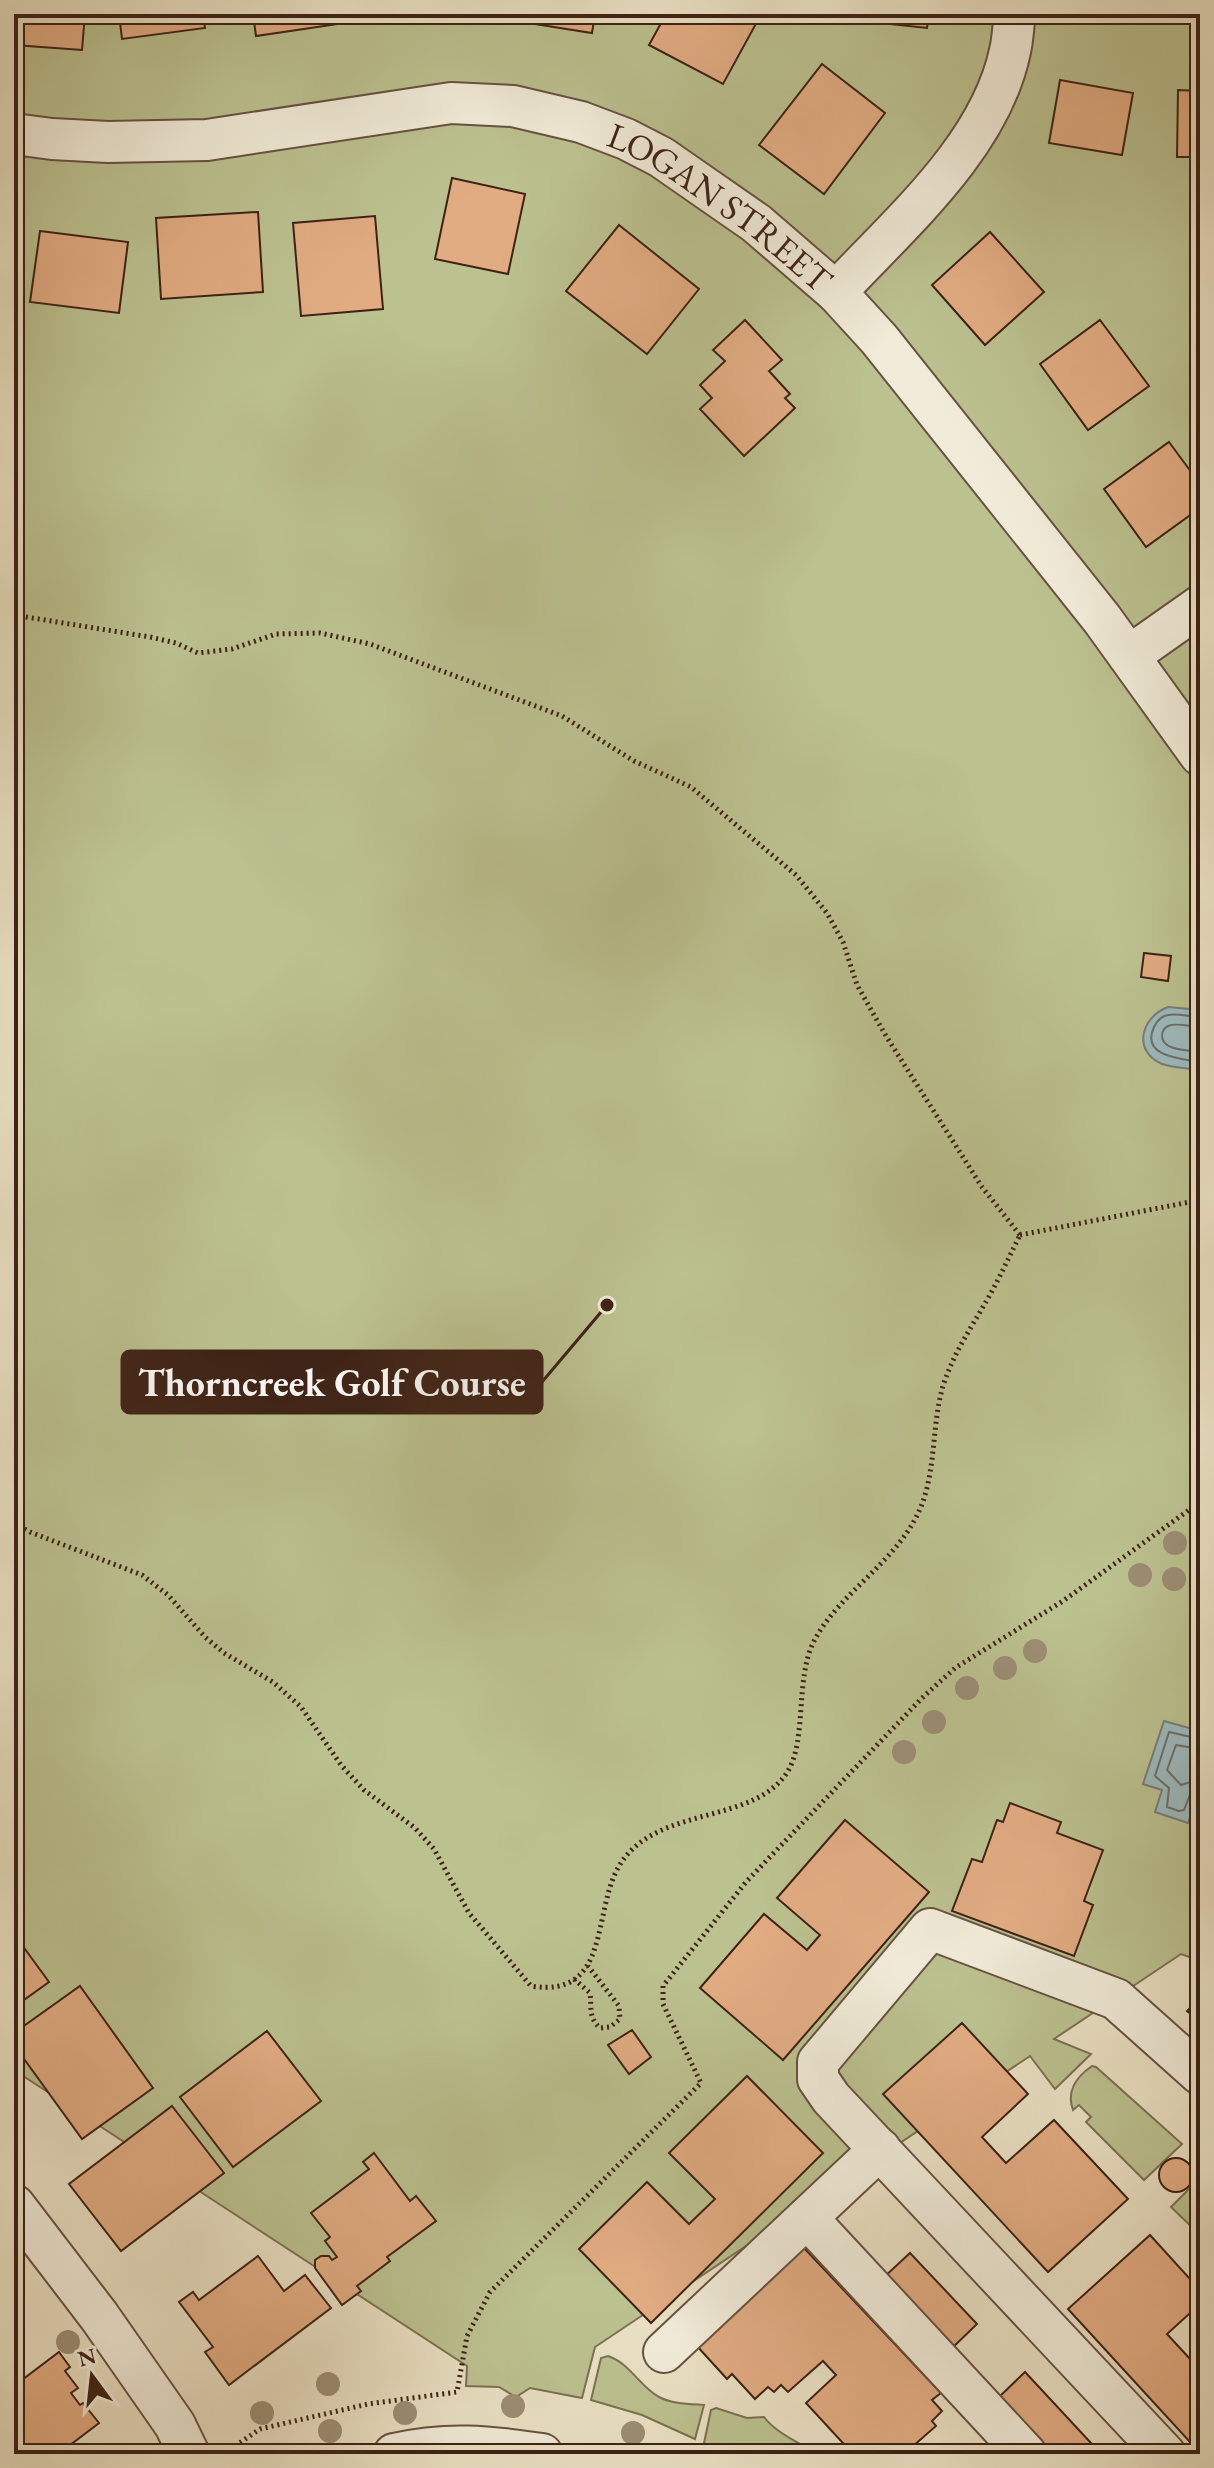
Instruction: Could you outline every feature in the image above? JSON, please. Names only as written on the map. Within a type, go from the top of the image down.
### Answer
[{"type":"street","points":[[836,292],[952,167],[970,141],[1001,81],[1010,51],[1015,14]]},
{"type":"street","name":"LOGAN STREET","points":[[14,134],[108,142],[207,140],[451,103],[513,106],[581,122],[626,139],[661,157],[756,223],[836,292],[945,420],[1129,656],[1200,755]]},
{"type":"street","points":[[1129,656],[1200,606]]},
{"type":"street","points":[[1165,2454],[831,2098],[818,2079],[818,2062],[930,1929],[1116,1999],[1200,2074]]},
{"type":"street","points":[[664,2352],[880,2149]]},
{"type":"street","points":[[14,2205],[99,2316],[175,2425],[189,2454]]},
{"type":"street","points":[[807,2218],[1026,2454]]},
{"type":"street","points":[[394,2454],[430,2446],[496,2447],[542,2454]]},
{"type":"path","points":[[14,615],[150,637],[176,643],[198,653],[232,649],[276,634],[320,633],[370,644],[562,716],[634,761],[691,787],[796,875],[827,913],[843,942],[857,985],[886,1036],[982,1187],[1020,1235]]},
{"type":"path","points":[[1020,1235],[1200,1200]]},
{"type":"path","points":[[14,1523],[142,1575],[168,1595],[205,1637],[250,1670],[273,1682],[301,1707],[341,1765],[364,1790],[415,1828],[434,1849],[469,1913],[531,1986],[546,1989],[562,1986],[588,1966],[595,1953],[605,1905],[618,1867],[635,1847],[658,1830],[747,1803],[775,1786],[789,1770],[804,1677],[813,1643],[831,1616],[901,1540],[922,1505],[943,1387],[959,1346],[988,1299],[1020,1235]]},
{"type":"path","points":[[235,2446],[260,2429],[368,2404],[457,2392],[467,2336],[490,2292],[701,2083],[663,2004],[663,1986],[746,1882],[878,1742],[955,1668],[1063,1601],[1200,1502]]},
{"type":"path","points":[[574,1979],[590,1993],[593,2022],[600,2028],[610,2027],[620,2019],[619,2006],[588,1966]]},
{"type":"green space","points":[[14,14],[1200,14],[1200,1942],[1192,1958],[1181,1954],[1054,2039],[1091,2054],[1055,2089],[1030,2056],[595,2347],[582,2398],[530,2388],[516,2397],[499,2387],[466,2386],[467,2366],[14,2070]]},
{"type":"green space","points":[[1092,2066],[1182,2144],[1144,2180],[1086,2122],[1091,2117],[1079,2105],[1073,2110],[1071,2097],[1074,2085]]},
{"type":"green space","points":[[1200,2178],[1200,2235],[1171,2207]]},
{"type":"green space","points":[[608,2356],[623,2364],[659,2397],[704,2405],[695,2439],[642,2415],[591,2400],[601,2358]]},
{"type":"green space","points":[[716,2408],[747,2418],[764,2417],[781,2433],[815,2454],[723,2454],[704,2443],[711,2410]]},
{"type":"water","points":[[1168,1007],[1200,1010],[1200,1070],[1162,1064],[1146,1051],[1146,1026],[1151,1018]]},
{"type":"water","points":[[1164,1721],[1200,1731],[1200,1787],[1188,1823],[1155,1812],[1162,1790],[1143,1784]]},
{"type":"building","points":[[14,14],[85,14],[82,50],[14,45]]},
{"type":"building","points":[[119,14],[203,14],[205,28],[122,39]]},
{"type":"building","points":[[253,14],[337,14],[338,24],[256,36]]},
{"type":"building","points":[[510,14],[595,14],[592,33],[509,20]]},
{"type":"building","points":[[666,14],[746,14],[758,20],[723,84],[649,45]]},
{"type":"building","points":[[845,14],[929,14],[927,28],[844,19]]},
{"type":"building","points":[[822,64],[885,113],[824,194],[759,145]]},
{"type":"building","points":[[1060,80],[1133,93],[1122,155],[1049,143]]},
{"type":"building","points":[[1178,90],[1200,91],[1200,157],[1177,157]]},
{"type":"building","points":[[452,178],[525,194],[508,274],[435,259]]},
{"type":"building","points":[[258,212],[263,292],[161,299],[156,218]]},
{"type":"building","points":[[375,216],[383,309],[301,316],[293,223]]},
{"type":"building","points":[[619,225],[699,289],[647,354],[566,291]]},
{"type":"building","points":[[40,231],[128,242],[119,313],[30,302]]},
{"type":"building","points":[[990,232],[1044,292],[985,345],[932,285]]},
{"type":"building","points":[[745,320],[782,360],[769,371],[790,394],[785,398],[795,408],[744,456],[700,409],[712,398],[700,385],[725,361],[713,350]]},
{"type":"building","points":[[1100,320],[1149,386],[1088,430],[1040,364]]},
{"type":"building","points":[[1169,442],[1200,484],[1200,508],[1146,547],[1104,489]]},
{"type":"building","points":[[1200,936],[1200,986],[1193,985]]},
{"type":"building","points":[[1144,953],[1171,956],[1168,981],[1141,977]]},
{"type":"building","points":[[1010,1803],[1061,1822],[1057,1833],[1103,1850],[1084,1901],[1093,1905],[1074,1956],[952,1911],[972,1859],[982,1862],[997,1820],[1003,1822]]},
{"type":"building","points":[[845,1820],[929,1892],[783,2060],[700,1988],[764,1914],[807,1950],[820,1935],[777,1898]]},
{"type":"building","points":[[14,1934],[49,1982],[14,2007]]},
{"type":"building","points":[[80,1986],[153,2088],[82,2139],[14,2045],[14,2033]]},
{"type":"building","points":[[1200,1997],[1200,2037],[1191,2029],[1199,2020],[1187,2011]]},
{"type":"building","points":[[962,2023],[1028,2094],[982,2137],[1006,2163],[1054,2120],[1128,2199],[1048,2272],[883,2094]]},
{"type":"building","points":[[632,2030],[651,2057],[629,2074],[608,2045]]},
{"type":"building","points":[[267,2031],[321,2101],[233,2167],[180,2097]]},
{"type":"building","points":[[747,2076],[823,2153],[651,2323],[579,2249],[647,2182],[689,2224],[715,2199],[669,2153]]},
{"type":"building","points":[[172,2106],[224,2173],[121,2251],[69,2184]]},
{"type":"building","points":[[374,2153],[410,2201],[416,2196],[436,2221],[387,2257],[390,2261],[357,2286],[361,2291],[342,2305],[315,2268],[315,2260],[321,2256],[329,2256],[332,2260],[337,2257],[325,2241],[330,2237],[311,2213],[369,2169],[363,2162]]},
{"type":"building","points":[[1176,2158],[1188,2163],[1193,2175],[1188,2187],[1176,2192],[1164,2187],[1159,2175],[1164,2163]]},
{"type":"building","points":[[1150,2235],[1200,2290],[1200,2304],[1167,2334],[1191,2360],[1200,2352],[1200,2453],[1068,2309]]},
{"type":"building","points":[[803,2247],[941,2393],[932,2400],[942,2411],[932,2421],[936,2426],[904,2454],[853,2454],[806,2403],[836,2375],[823,2361],[788,2392],[781,2385],[774,2392],[768,2387],[755,2399],[732,2374],[727,2379],[696,2345]]},
{"type":"building","points":[[910,2253],[977,2324],[949,2351],[882,2279]]},
{"type":"building","points":[[258,2256],[284,2291],[305,2275],[331,2308],[229,2385],[205,2352],[213,2347],[179,2302],[193,2292],[199,2300]]},
{"type":"building","points":[[59,2352],[70,2367],[65,2371],[78,2388],[71,2393],[99,2423],[65,2449],[69,2454],[14,2454],[14,2386]]},
{"type":"building","points":[[1025,2372],[1091,2443],[1080,2454],[1047,2454],[997,2399]]},
{"type":"place","name":"Thorncreek Golf Course","points":[[607,1305]]}]
